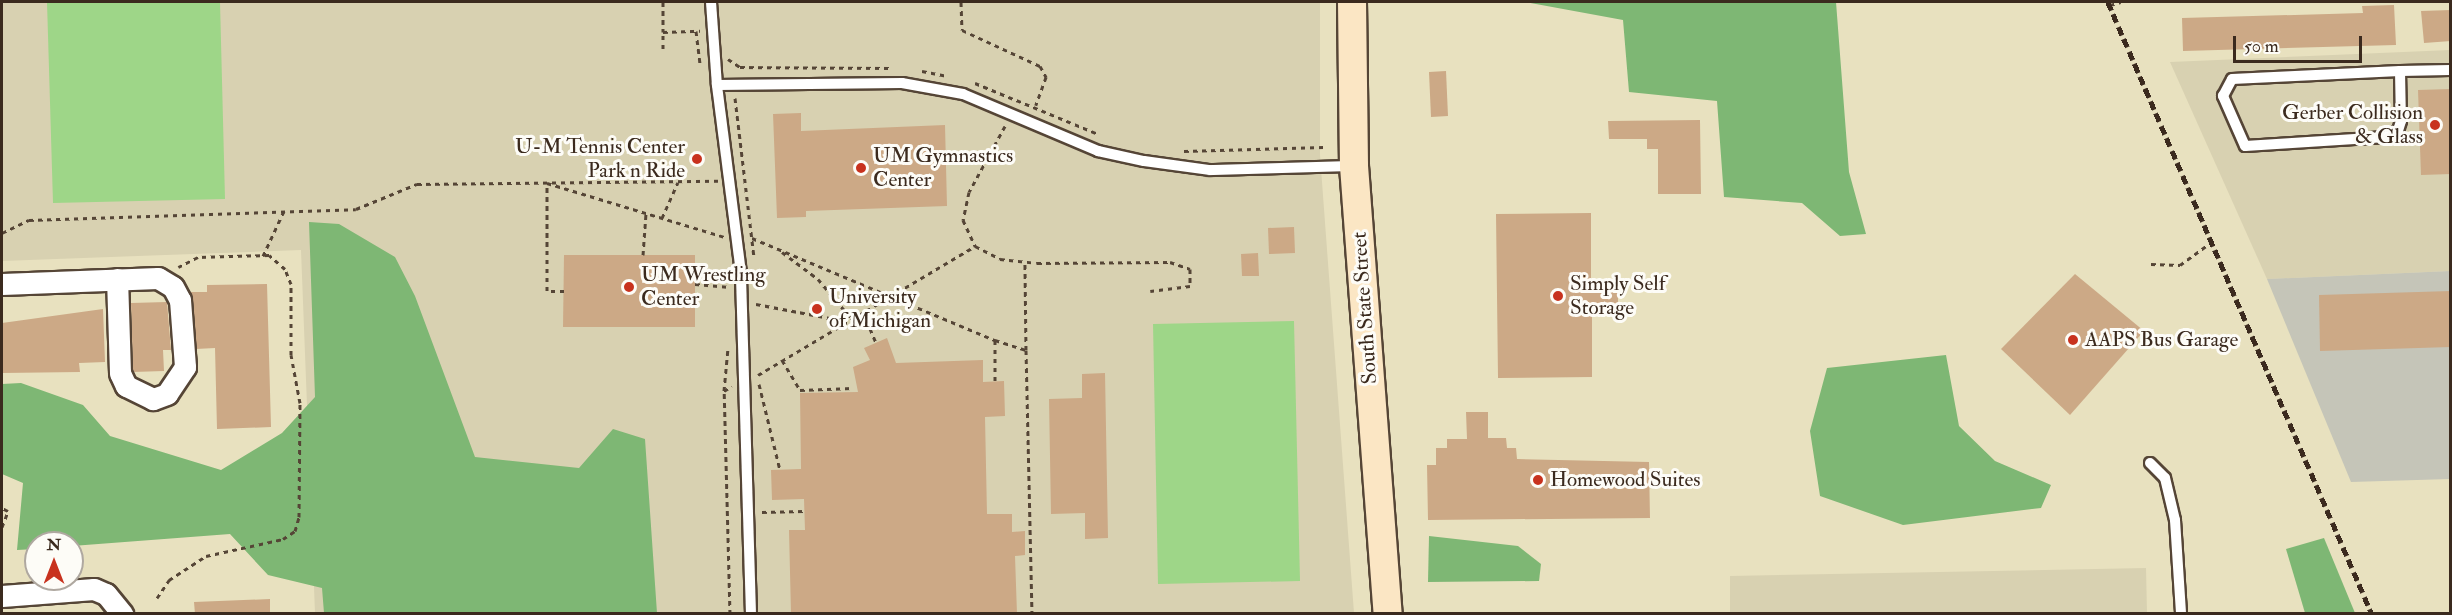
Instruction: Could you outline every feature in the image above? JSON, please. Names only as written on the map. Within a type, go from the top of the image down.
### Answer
[{"type":"main road","name":"South State Street","points":[[1352,2],[1354,166],[1388,614]]},
{"type":"street","points":[[2,284],[117,279],[164,281],[180,300],[185,367],[178,385],[153,399],[136,395],[120,373],[117,279]]},
{"type":"street","points":[[2,596],[94,590],[106,594],[122,614]]},
{"type":"lane","points":[[713,2],[717,85],[738,238],[752,614]]},
{"type":"lane","points":[[2400,71],[2401,121],[2398,131],[2386,137],[2245,146],[2223,96],[2232,79],[2400,71],[2451,70]]},
{"type":"lane","points":[[717,85],[902,83],[963,94],[1012,112],[1098,151],[1175,167],[1354,166]]},
{"type":"lane","points":[[2150,463],[2165,478],[2175,520],[2181,614]]},
{"type":"path","points":[[961,2],[962,30],[1040,66],[1046,77],[1036,105]]},
{"type":"path","points":[[2110,5],[2121,2]]},
{"type":"path","points":[[663,32],[663,49]]},
{"type":"path","points":[[1018,98],[969,192],[963,220],[975,246],[1000,259],[1025,262],[1170,262],[1190,268],[1190,286],[1150,291]]},
{"type":"path","points":[[2,233],[28,220],[343,209],[417,184],[718,181]]},
{"type":"path","points":[[662,218],[678,182]]},
{"type":"path","points":[[547,183],[662,218],[775,248],[893,294],[995,340],[1026,350]]},
{"type":"path","points":[[547,183],[547,291],[564,291]]},
{"type":"path","points":[[263,256],[284,211]]},
{"type":"path","points":[[643,255],[646,213]]},
{"type":"path","points":[[2151,264],[2180,265],[2212,242]]},
{"type":"path","points":[[759,417],[758,374],[975,246]]},
{"type":"path","points":[[775,248],[818,279],[852,318]]},
{"type":"path","points":[[157,598],[170,580],[206,556],[283,539],[295,531],[302,432],[291,355],[291,284],[285,269],[263,256],[184,260],[164,281]]},
{"type":"path","points":[[1025,262],[1032,614]]},
{"type":"path","points":[[695,284],[727,287]]},
{"type":"path","points":[[756,304],[846,321]]},
{"type":"path","points":[[863,312],[876,343]]},
{"type":"path","points":[[995,340],[995,381]]},
{"type":"path","points":[[782,360],[800,390],[853,388]]},
{"type":"path","points":[[758,382],[780,470]]},
{"type":"path","points":[[760,500],[761,512]]},
{"type":"path","points":[[2,508],[8,511],[2,527]]},
{"type":"path","points":[[727,513],[804,511]]},
{"type":"shaded area","name":"University of Michigan","points":[[2,2],[1320,2],[1320,155],[1354,613],[315,613],[301,250],[2,261]]},
{"type":"shaded area","points":[[2450,50],[2450,271],[2267,279],[2170,62]]},
{"type":"shaded area","points":[[2450,271],[2450,479],[2351,482],[2267,279]]},
{"type":"shaded area","points":[[2146,568],[2147,613],[1730,613],[1730,576]]},
{"type":"green space","points":[[47,2],[220,2],[225,199],[53,203]]},
{"type":"green space","points":[[1525,2],[1836,2],[1849,172],[1866,234],[1840,236],[1802,203],[1724,197],[1717,101],[1629,92],[1623,20]]},
{"type":"green space","points":[[309,222],[339,224],[395,257],[415,296],[475,457],[579,468],[613,429],[645,439],[657,613],[324,613],[322,588],[268,575],[230,534],[84,545],[84,531],[24,531],[24,550],[17,550],[23,483],[2,474],[2,384],[21,383],[83,405],[110,436],[221,470],[282,433],[315,397]]},
{"type":"green space","points":[[1294,321],[1300,581],[1158,584],[1153,324]]},
{"type":"green space","points":[[1946,355],[1959,426],[1995,461],[2051,485],[2041,508],[1903,525],[1820,496],[1810,431],[1827,368]]},
{"type":"green space","points":[[1429,536],[1518,546],[1541,564],[1539,581],[1428,582]]},
{"type":"green space","points":[[2324,538],[2355,613],[2305,613],[2286,549]]},
{"type":"building","points":[[2394,5],[2396,45],[2183,51],[2182,18],[2363,13],[2362,6]]},
{"type":"building","points":[[2451,10],[2451,41],[2424,43],[2421,11]]},
{"type":"building","points":[[1446,71],[1448,116],[1431,117],[1429,72]]},
{"type":"building","name":"Gerber Collision & Glass","points":[[2451,89],[2451,174],[2421,175],[2418,90]]},
{"type":"building","name":"UM Gymnastics Center","points":[[801,113],[801,131],[945,125],[947,206],[806,211],[806,217],[777,218],[773,114]]},
{"type":"building","points":[[1700,120],[1701,194],[1658,194],[1658,149],[1647,149],[1647,139],[1609,139],[1608,121]]},
{"type":"building","name":"Simply Self Storage","points":[[1591,213],[1591,285],[1618,285],[1618,306],[1592,306],[1592,377],[1498,378],[1496,214]]},
{"type":"building","points":[[1294,227],[1295,253],[1269,254],[1268,228]]},
{"type":"building","points":[[1258,253],[1259,276],[1242,276],[1241,254]]},
{"type":"building","name":"UM Wrestling Center","points":[[564,255],[695,255],[695,327],[563,327]]},
{"type":"building","name":"AAPS Bus Garage","points":[[2075,274],[2144,331],[2070,415],[2001,349]]},
{"type":"building","points":[[267,284],[271,427],[217,429],[215,348],[196,349],[190,292],[207,292],[207,285]]},
{"type":"building","points":[[2451,291],[2451,347],[2320,351],[2319,295]]},
{"type":"building","points":[[167,302],[171,350],[163,350],[164,371],[133,372],[131,303]]},
{"type":"building","points":[[103,309],[105,362],[79,363],[80,372],[2,373],[2,323]]},
{"type":"building","points":[[887,338],[896,363],[983,360],[983,382],[1004,381],[1005,416],[985,417],[987,514],[1012,514],[1012,532],[1025,531],[1025,555],[1015,556],[1017,614],[791,614],[789,530],[805,530],[804,499],[772,500],[771,470],[801,469],[800,393],[858,392],[853,367],[870,360],[864,348]]},
{"type":"building","points":[[1105,373],[1108,538],[1085,539],[1085,513],[1051,514],[1049,399],[1082,398],[1082,374]]},
{"type":"building","name":"Homewood Suites","points":[[1466,412],[1488,412],[1488,438],[1506,438],[1507,448],[1516,448],[1517,459],[1649,462],[1650,518],[1428,520],[1427,465],[1436,465],[1436,448],[1447,448],[1447,439],[1467,439]]},
{"type":"building","points":[[270,599],[270,614],[195,614],[194,602]]},
{"type":"railway","points":[[2108,2],[2372,614]]},
{"type":"place","name":"Gerber Collision & Glass","points":[[2435,125]]},
{"type":"place","name":"U-M Tennis Center Park n Ride","points":[[697,159]]},
{"type":"place","name":"UM Gymnastics Center","points":[[861,168]]},
{"type":"place","name":"UM Wrestling Center","points":[[629,287]]},
{"type":"place","name":"Simply Self Storage","points":[[1558,296]]},
{"type":"place","name":"University of Michigan","points":[[817,309]]},
{"type":"place","name":"AAPS Bus Garage","points":[[2073,340]]},
{"type":"place","name":"Homewood Suites","points":[[1538,480]]}]
